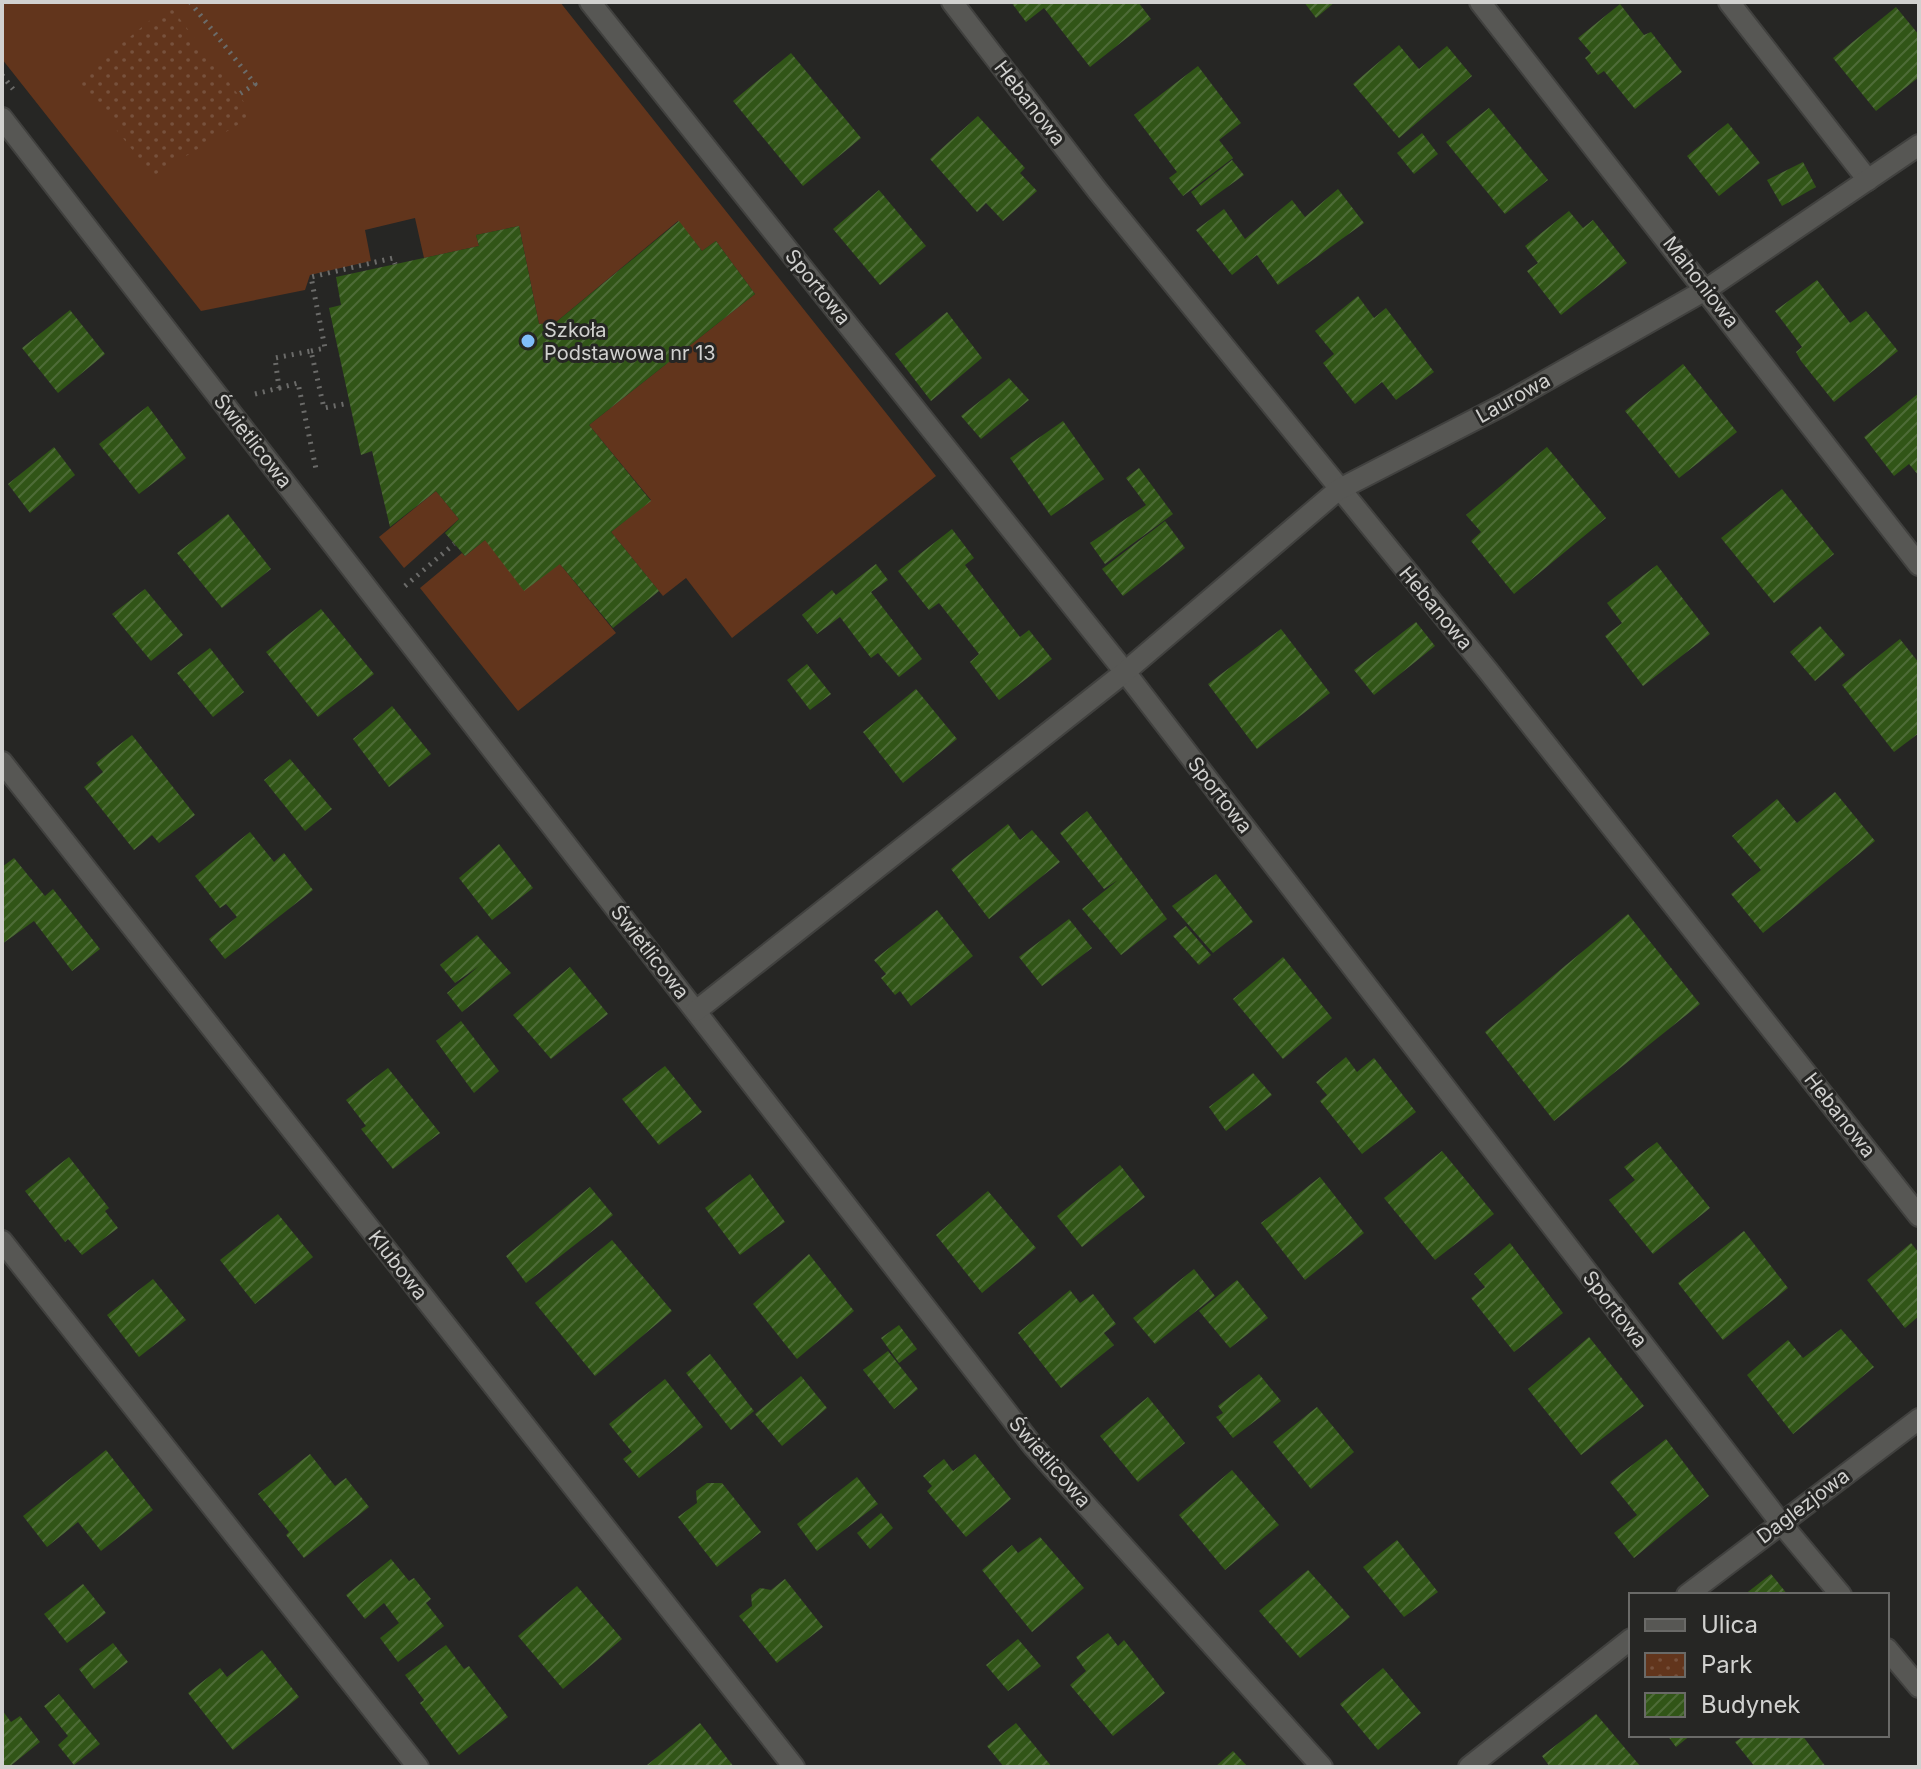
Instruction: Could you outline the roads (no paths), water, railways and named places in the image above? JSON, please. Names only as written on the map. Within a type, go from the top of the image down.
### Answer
[{"type":"street","name":"Sportowa","points":[[590,2],[1125,672],[1780,1522],[1839,1593]]},
{"type":"street","name":"Hebanowa","points":[[952,2],[1097,190],[1489,672],[1919,1216]]},
{"type":"street","name":"Mahoniowa","points":[[1480,2],[1707,289],[1919,565]]},
{"type":"street","points":[[1729,2],[1868,180]]},
{"type":"street","name":"Świetlicowa","points":[[2,118],[1033,1446],[1322,1767]]},
{"type":"street","name":"Laurowa","points":[[696,1011],[1125,672],[1338,490],[1503,405],[1707,289],[1919,145]]},
{"type":"street","name":"Klubowa","points":[[2,762],[794,1767]]},
{"type":"street","points":[[2,1241],[418,1767]]},
{"type":"street","name":"Daglezjowa","points":[[1690,1593],[1919,1419]]},
{"type":"street","points":[[1469,1767],[1629,1641]]},
{"type":"street","points":[[1889,1651],[1919,1687]]},
{"type":"place","name":"Szkoła Podstawowa nr 13","points":[[528,341]]}]
